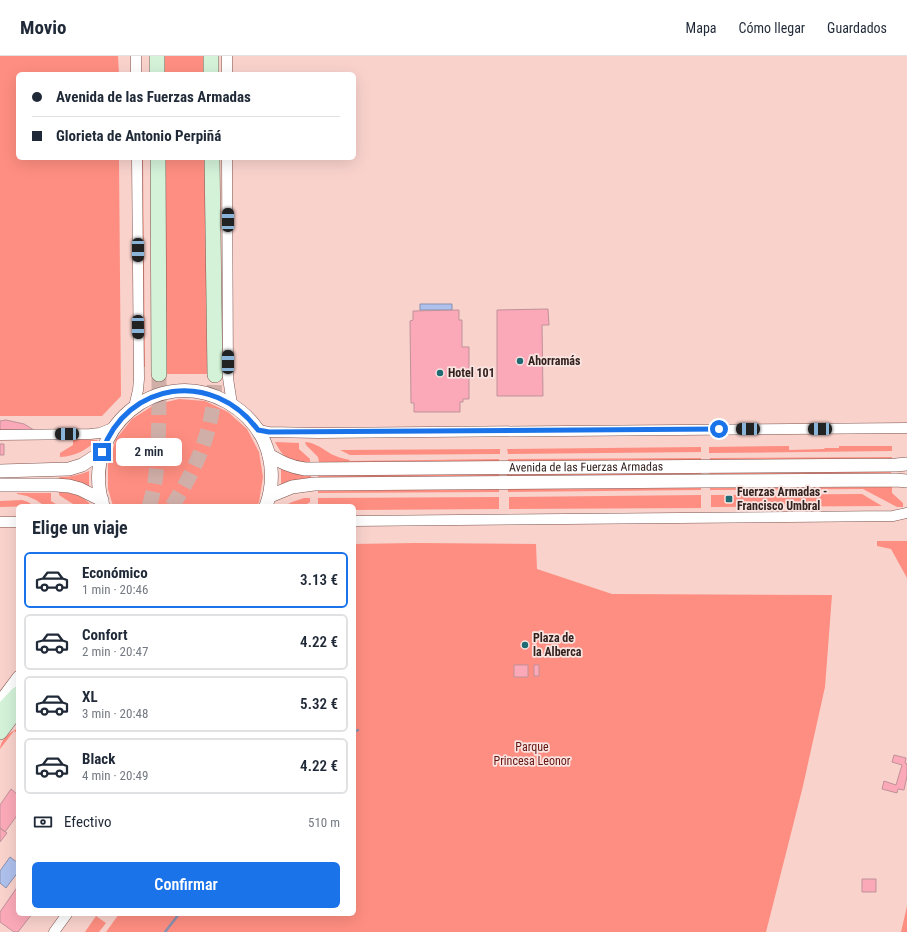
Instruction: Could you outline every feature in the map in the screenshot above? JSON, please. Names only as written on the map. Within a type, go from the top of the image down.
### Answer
[{"type":"main road","points":[[157,56],[157,72]]},
{"type":"main road","points":[[211,56],[211,72]]},
{"type":"main road","points":[[158,160],[159,374]]},
{"type":"main road","points":[[212,160],[215,375]]},
{"type":"main road","points":[[0,713],[16,696]]},
{"type":"main road","points":[[0,733],[16,711]]},
{"type":"street","points":[[136,56],[136,72]]},
{"type":"street","points":[[226,56],[227,72]]},
{"type":"street","points":[[134,407],[139,379],[137,160]]},
{"type":"street","points":[[227,160],[228,378],[232,404]]},
{"type":"street","points":[[102,503],[98,472],[102,452],[114,427],[134,407],[146,400],[164,393],[184,391],[209,394],[232,404],[243,413],[258,430],[269,455],[272,475],[268,501]]},
{"type":"street","points":[[0,435],[90,434],[100,433],[114,427]]},
{"type":"street","points":[[258,430],[269,432],[318,432],[907,428]]},
{"type":"street","points":[[0,471],[69,469],[82,465],[102,452]]},
{"type":"street","name":"Avenida de las Fuerzas Armadas","points":[[269,455],[288,465],[305,469],[907,464]]},
{"type":"street","name":"Avenida de las Fuerzas Armadas","points":[[268,501],[281,490],[314,484],[907,481]]},
{"type":"street","points":[[0,485],[69,486],[80,489],[102,503]]},
{"type":"street","points":[[356,521],[893,516],[907,513]]},
{"type":"street","points":[[0,522],[16,522]]},
{"type":"street","points":[[0,700],[16,679]]},
{"type":"street","points":[[0,733],[16,721]]},
{"type":"street","points":[[0,733],[16,724]]},
{"type":"street","points":[[54,932],[66,916]]},
{"type":"green space","points":[[0,56],[118,56],[119,72],[16,72],[16,160],[119,160],[121,396],[102,416],[0,416]]},
{"type":"green space","points":[[163,56],[205,56],[205,72],[164,72]]},
{"type":"green space","points":[[141,160],[143,160],[145,367],[143,367]]},
{"type":"green space","points":[[164,160],[206,160],[207,374],[167,374]]},
{"type":"green space","points":[[179,399],[205,401],[228,412],[247,429],[259,452],[263,477],[258,504],[112,504],[108,489],[108,464],[116,439],[132,419],[154,405]]},
{"type":"green space","points":[[73,439],[98,440],[80,452],[60,457],[60,453],[73,445]]},
{"type":"green space","points":[[275,442],[299,443],[299,449],[310,459],[310,463],[293,460],[285,456]]},
{"type":"green space","points":[[305,442],[316,445],[336,456],[350,460],[349,462],[319,462],[318,457],[306,445]]},
{"type":"green space","points":[[789,446],[789,450],[839,448],[839,446],[892,446],[892,451],[709,453],[709,447]]},
{"type":"green space","points":[[701,447],[701,452],[508,454],[507,449]]},
{"type":"green space","points":[[500,449],[500,454],[350,455],[340,450]]},
{"type":"green space","points":[[892,457],[892,459],[710,460],[710,458]]},
{"type":"green space","points":[[701,458],[701,460],[508,461],[508,459]]},
{"type":"green space","points":[[499,459],[499,461],[350,462],[350,461]]},
{"type":"green space","points":[[281,469],[299,475],[311,476],[311,479],[299,479],[281,485]]},
{"type":"green space","points":[[89,471],[89,487],[60,480],[59,477],[74,476]]},
{"type":"green space","points":[[891,471],[891,474],[709,475],[709,473]]},
{"type":"green space","points":[[701,472],[701,476],[507,478],[507,474]]},
{"type":"green space","points":[[499,474],[499,477],[318,479],[318,475]]},
{"type":"green space","points":[[892,487],[892,493],[903,503],[903,507],[897,507],[863,489],[710,490],[710,488]]},
{"type":"green space","points":[[701,488],[701,490],[508,492],[508,489]]},
{"type":"green space","points":[[499,489],[499,492],[318,493],[318,491]]},
{"type":"green space","points":[[59,492],[77,495],[85,499],[90,504],[73,504],[59,495]]},
{"type":"green space","points":[[51,493],[51,501],[56,504],[42,504],[27,496],[17,494]]},
{"type":"green space","points":[[862,494],[882,506],[711,507],[711,495]]},
{"type":"green space","points":[[701,495],[701,508],[509,509],[509,497]]},
{"type":"green space","points":[[499,497],[499,509],[356,510],[356,504],[318,504],[318,498]]},
{"type":"green space","points":[[304,498],[310,498],[310,502],[307,504],[288,504]]},
{"type":"green space","points":[[22,500],[31,504],[16,504],[16,507],[0,507],[0,501]]},
{"type":"green space","points":[[877,541],[907,541],[907,578],[891,549],[877,546]]},
{"type":"green space","name":"Parque Princesa Leonor","points":[[356,544],[536,544],[537,569],[612,594],[832,595],[825,687],[803,786],[766,932],[106,932],[118,916],[356,916]]},
{"type":"green space","points":[[16,729],[16,732],[14,731],[0,749],[2,742],[12,732]]},
{"type":"green space","points":[[907,906],[907,932],[901,932]]},
{"type":"green space","points":[[96,916],[106,923],[99,932],[85,932]]},
{"type":"water","points":[[420,304],[452,304],[452,310],[420,310]]},
{"type":"water","points":[[10,857],[16,862],[16,875],[6,888],[0,883],[0,871]]},
{"type":"building","name":"Ahorramás","points":[[548,309],[549,325],[542,325],[543,396],[497,396],[497,310]]},
{"type":"building","name":"Hotel 101","points":[[459,310],[459,320],[462,320],[462,347],[469,347],[469,399],[463,399],[463,402],[460,402],[460,412],[414,412],[414,403],[411,403],[410,321],[413,320],[413,311]]},
{"type":"building","points":[[6,420],[24,424],[34,430],[0,430],[0,421]]},
{"type":"building","points":[[0,444],[4,444],[4,455],[0,455]]},
{"type":"building","points":[[514,665],[528,665],[528,677],[514,677]]},
{"type":"building","points":[[534,665],[539,665],[539,676],[534,676]]},
{"type":"building","points":[[894,755],[906,758],[905,763],[907,764],[907,776],[904,790],[898,789],[897,793],[882,789],[884,781],[896,785],[902,765],[892,762]]},
{"type":"building","points":[[11,789],[16,793],[16,817],[5,832],[0,828],[0,805]]},
{"type":"building","points":[[0,828],[7,833],[0,842]]},
{"type":"building","points":[[862,879],[876,879],[876,892],[862,892]]},
{"type":"building","points":[[16,889],[16,916],[30,916],[18,932],[14,932],[0,922],[0,912]]},
{"type":"waterway","points":[[165,932],[177,916]]},
{"type":"tunnel","points":[[150,504],[155,484],[157,460],[159,428],[159,374]]},
{"type":"tunnel","points":[[173,504],[197,461],[206,437],[213,407],[215,375]]},
{"type":"place","name":"Ahorramás","points":[[520,361]]},
{"type":"place","name":"Hotel 101","points":[[440,373]]},
{"type":"place","name":"Fuerzas Armadas - Francisco Umbral","points":[[729,499]]},
{"type":"place","name":"Plaza de la Alberca","points":[[525,645]]},
{"type":"route","points":[[102,452],[114,427],[134,407],[146,400],[164,393],[184,391],[204,393],[232,404],[249,419],[258,430],[269,432],[719,429]]}]
